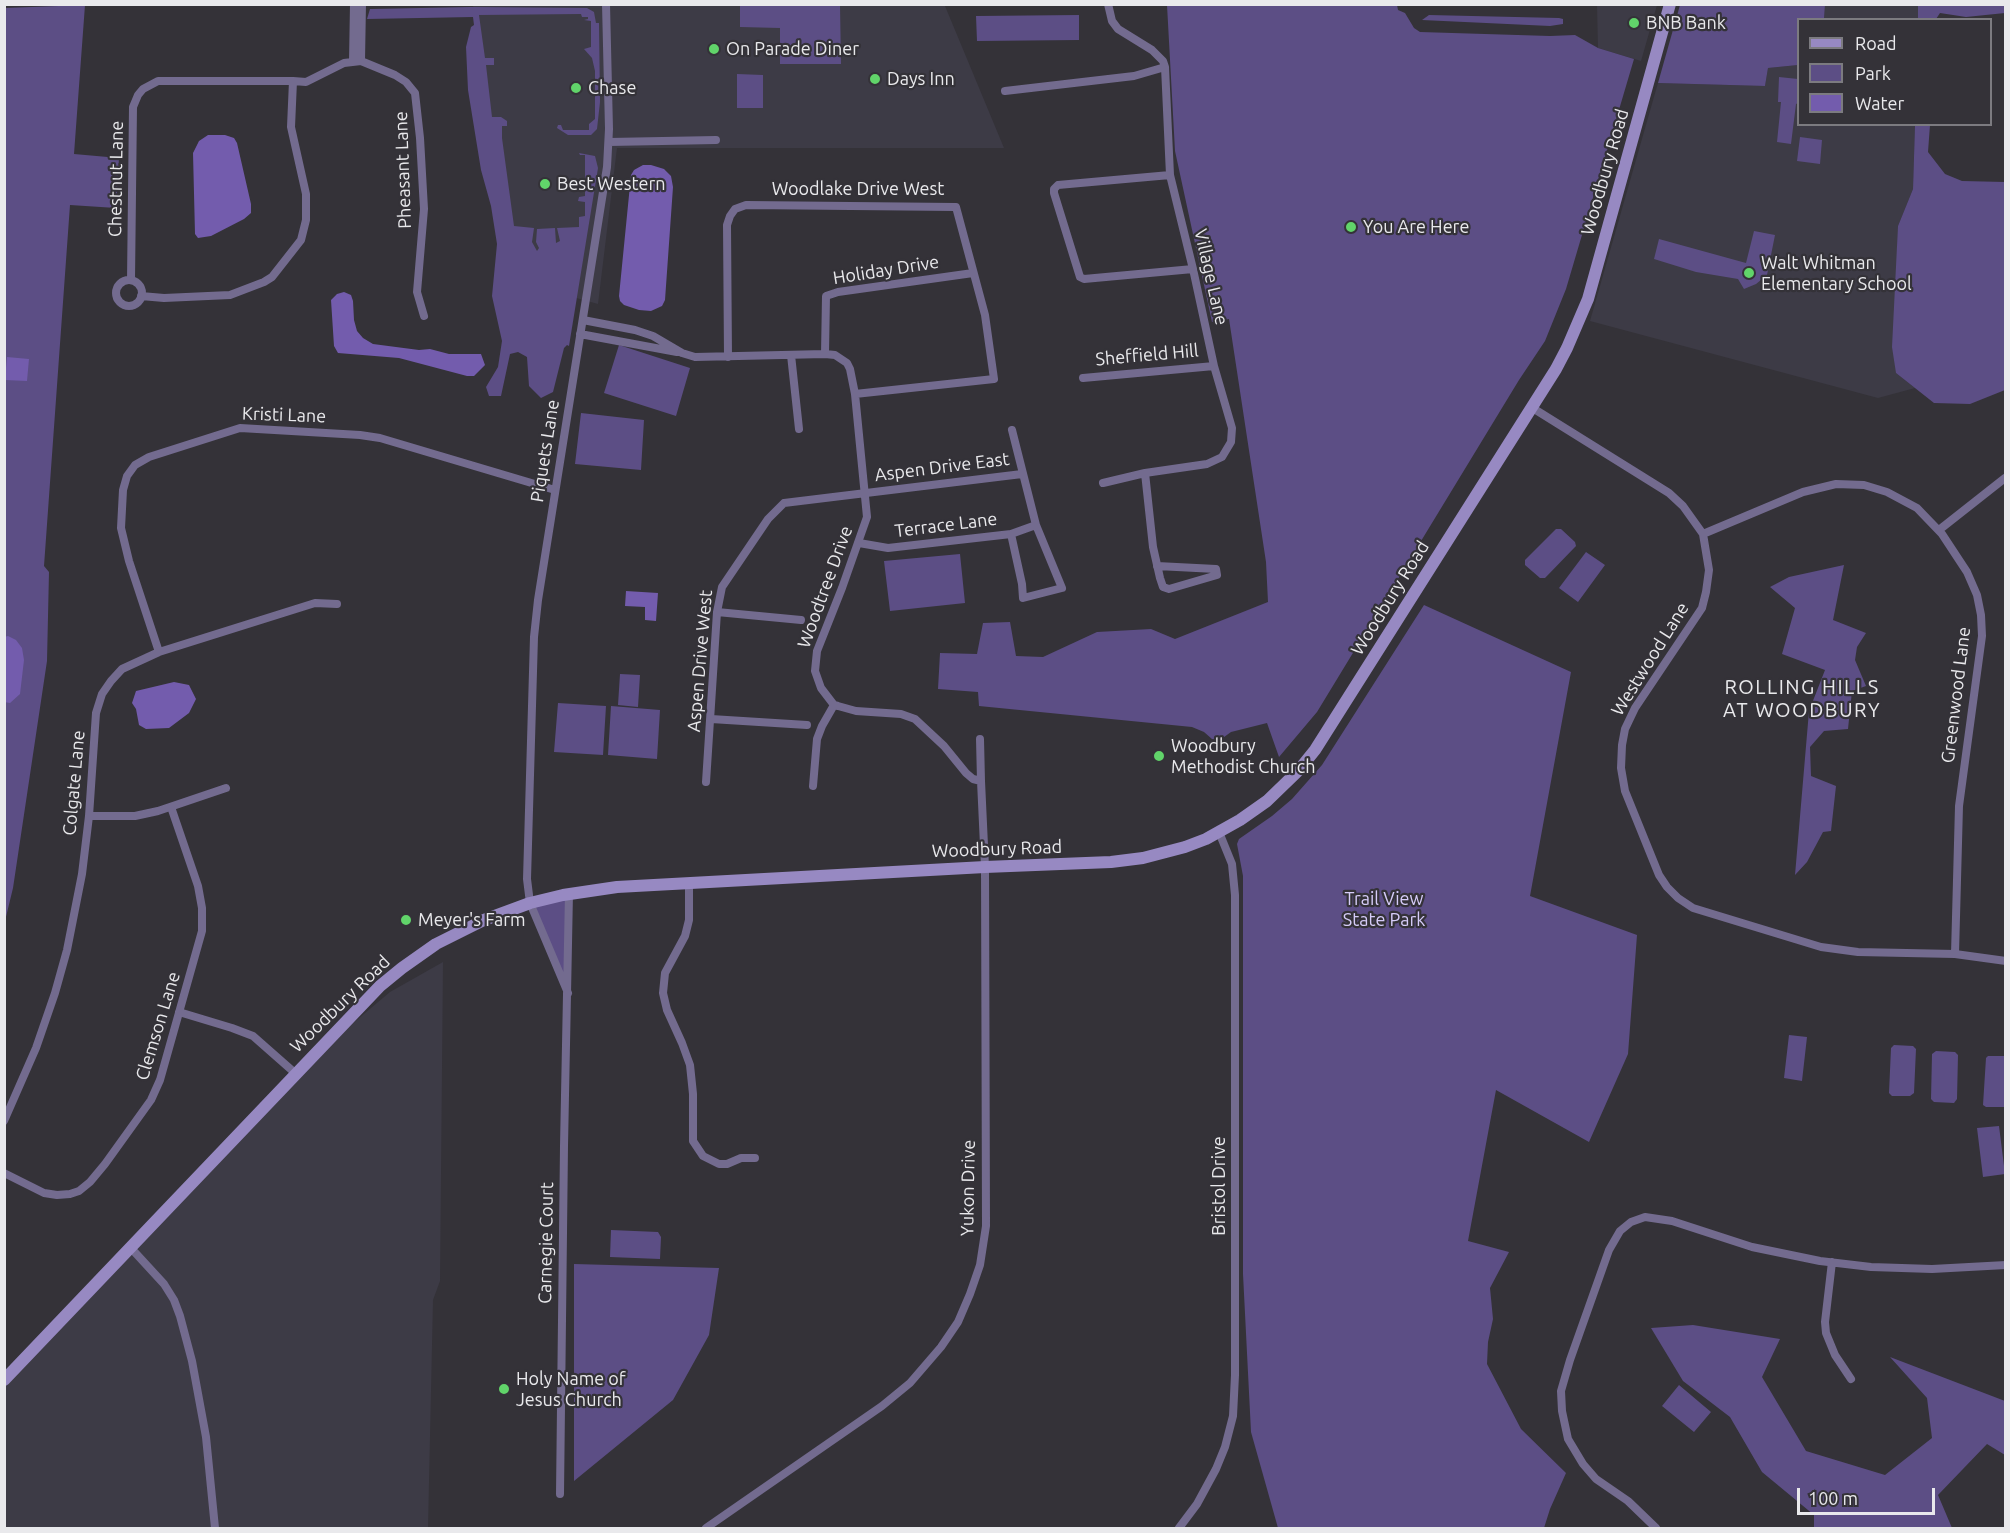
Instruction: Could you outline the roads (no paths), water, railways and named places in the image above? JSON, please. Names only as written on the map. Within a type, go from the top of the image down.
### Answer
[{"type":"main road","name":"Woodbury Road","points":[[4,1380],[380,986],[436,944],[484,920],[530,903],[569,893],[617,887],[1111,862],[1143,858],[1185,847],[1219,832],[1267,801],[1298,771],[1315,750],[1556,369],[1567,348],[1588,299],[1670,4]]},
{"type":"street","points":[[354,4],[357,61]]},
{"type":"street","points":[[357,61],[362,4]]},
{"type":"street","name":"Piquets Lane","points":[[530,903],[527,869],[534,637],[555,490],[600,214],[609,142],[606,4]]},
{"type":"street","points":[[1005,91],[1134,76],[1165,67],[1163,61],[1152,50],[1118,29],[1112,21],[1107,4]]},
{"type":"street","name":"Chestnut Lane","points":[[131,280],[133,107],[143,89],[158,81],[306,82],[332,69],[357,61]]},
{"type":"street","name":"Pheasant Lane","points":[[357,61],[395,75],[415,93],[424,210],[417,292],[423,316]]},
{"type":"street","name":"Village Lane","points":[[1103,483],[1144,473],[1207,464],[1222,457],[1231,442],[1232,428],[1214,366],[1170,174],[1165,67]]},
{"type":"street","points":[[141,296],[164,298],[230,295],[272,277],[301,240],[306,220],[306,194],[291,127],[293,81]]},
{"type":"street","points":[[609,142],[717,140]]},
{"type":"street","points":[[1170,174],[1058,185],[1054,193],[1080,277],[1084,279],[1193,269]]},
{"type":"street","name":"Woodlake Drive West","points":[[728,357],[728,225],[732,211],[740,206],[956,207],[985,315],[994,379],[855,394]]},
{"type":"street","name":"Holiday Drive","points":[[825,354],[826,296],[838,292],[973,273]]},
{"type":"street","points":[[131,280],[138,284],[141,296],[137,303],[129,306],[124,305],[116,296],[117,287],[123,281],[131,280]]},
{"type":"street","points":[[583,320],[635,330],[653,336],[682,353]]},
{"type":"street","points":[[580,334],[695,357],[825,354]]},
{"type":"street","name":"Woodtree Drive","points":[[825,354],[835,355],[847,363],[850,369],[855,394],[867,518],[817,651],[815,671],[821,688],[834,705]]},
{"type":"street","points":[[791,355],[799,429]]},
{"type":"street","name":"Sheffield Hill","points":[[1083,378],[1214,366]]},
{"type":"street","name":"Westwood Lane","points":[[1531,407],[1669,493],[1683,506],[1703,534],[1709,570],[1702,609],[1635,708],[1625,729],[1622,745],[1621,768],[1624,791],[1659,875],[1667,887],[1693,908],[1821,947],[1858,952],[1955,954],[2006,961]]},
{"type":"street","name":"Kristi Lane","points":[[159,652],[129,561],[121,528],[123,490],[127,476],[135,465],[149,457],[240,428],[360,435],[380,438],[555,490]]},
{"type":"street","points":[[1011,534],[1023,598],[1062,588],[1036,525],[1012,430]]},
{"type":"street","points":[[1144,473],[1153,548],[1157,566],[1163,587],[1169,589],[1217,575],[1216,569],[1157,566]]},
{"type":"street","name":"Aspen Drive East","points":[[866,493],[1022,474]]},
{"type":"street","points":[[1939,530],[2005,478]]},
{"type":"street","name":"Greenwood Lane","points":[[1703,534],[1803,492],[1836,484],[1864,485],[1894,494],[1917,508],[1939,530],[1967,572],[1977,595],[1982,636],[1959,806],[1955,954]]},
{"type":"street","name":"Aspen Drive West","points":[[706,782],[717,612],[722,587],[768,519],[784,503],[866,493]]},
{"type":"street","name":"Terrace Lane","points":[[859,543],[888,548],[1011,534],[1036,525]]},
{"type":"street","name":"Colgate Lane","points":[[4,1121],[32,1058],[55,993],[76,908],[89,816],[96,713],[102,694],[122,669],[159,652],[315,603],[338,604]]},
{"type":"street","points":[[717,612],[801,620]]},
{"type":"street","points":[[813,786],[817,739],[834,705],[856,711],[901,714],[915,719],[944,746],[966,773],[973,779],[981,781]]},
{"type":"street","points":[[711,719],[807,725]]},
{"type":"street","points":[[980,739],[985,867]]},
{"type":"street","points":[[89,816],[135,816],[171,807],[226,788]]},
{"type":"street","name":"Clemson Lane","points":[[4,1173],[45,1193],[57,1195],[79,1191],[90,1182],[152,1100],[160,1080],[202,930],[202,908],[198,886],[171,807]]},
{"type":"street","name":"Bristol Drive","points":[[1179,1528],[1197,1504],[1216,1469],[1225,1447],[1233,1416],[1235,1375],[1235,895],[1232,864],[1219,832]]},
{"type":"street","name":"Yukon Drive","points":[[706,1528],[882,1406],[910,1383],[942,1347],[958,1322],[970,1294],[980,1265],[986,1226],[985,867]]},
{"type":"street","points":[[689,883],[689,920],[685,936],[665,973],[663,993],[667,1010],[690,1065],[693,1094],[693,1141],[703,1156],[718,1164],[727,1164],[741,1158],[754,1158]]},
{"type":"street","name":"Carnegie Court","points":[[560,1494],[569,893]]},
{"type":"street","name":"Carnegie Court","points":[[530,903],[568,993]]},
{"type":"street","points":[[179,1012],[253,1036],[295,1073]]},
{"type":"street","points":[[1656,1528],[1628,1501],[1596,1479],[1583,1464],[1568,1438],[1562,1411],[1562,1391],[1570,1360],[1609,1250],[1620,1231],[1631,1222],[1645,1217],[1672,1221],[1752,1247],[1870,1267],[1932,1269],[2006,1265]]},
{"type":"street","points":[[130,1246],[164,1284],[180,1316],[192,1361],[206,1437],[215,1528]]},
{"type":"street","points":[[1832,1262],[1825,1322],[1826,1333],[1834,1355],[1851,1379]]},
{"type":"water","points":[[208,135],[225,135],[234,138],[237,143],[251,213],[211,236],[198,238],[195,234],[193,153],[199,141]]},
{"type":"water","points":[[643,165],[664,169],[671,176],[673,187],[665,300],[662,306],[651,311],[624,305],[619,296],[631,175],[634,170]]},
{"type":"water","points":[[344,292],[351,295],[353,301],[357,331],[373,344],[419,350],[430,349],[449,354],[481,354],[485,365],[474,376],[467,376],[399,358],[338,353],[334,346],[331,300],[337,294]]},
{"type":"water","points":[[7,357],[29,359],[27,381],[5,380]]},
{"type":"water","points":[[626,591],[658,593],[656,621],[645,620],[645,607],[625,606]]},
{"type":"water","points":[[8,636],[16,640],[22,648],[24,660],[20,694],[10,703],[4,702],[4,637]]},
{"type":"water","points":[[174,682],[189,685],[196,699],[189,713],[169,728],[146,729],[139,725],[136,709],[132,703],[136,691]]},
{"type":"place","name":"BNB Bank","points":[[1634,23]]},
{"type":"place","name":"On Parade Diner","points":[[714,49]]},
{"type":"place","name":"Days Inn","points":[[875,79]]},
{"type":"place","name":"Chase","points":[[576,88]]},
{"type":"place","name":"Best Western","points":[[545,184]]},
{"type":"place","name":"You Are Here","points":[[1351,227]]},
{"type":"place","name":"Walt Whitman Elementary School","points":[[1749,273]]},
{"type":"place","name":"Woodbury Methodist Church","points":[[1159,756]]},
{"type":"place","name":"Meyer's Farm","points":[[406,920]]},
{"type":"place","name":"Holy Name of Jesus Church","points":[[504,1389]]},
{"type":"district","name":"ROLLING HILLS AT WOODBURY","points":[[1802,698]]},
{"type":"park label","name":"Trail View State Park","points":[[1384,909]]}]
